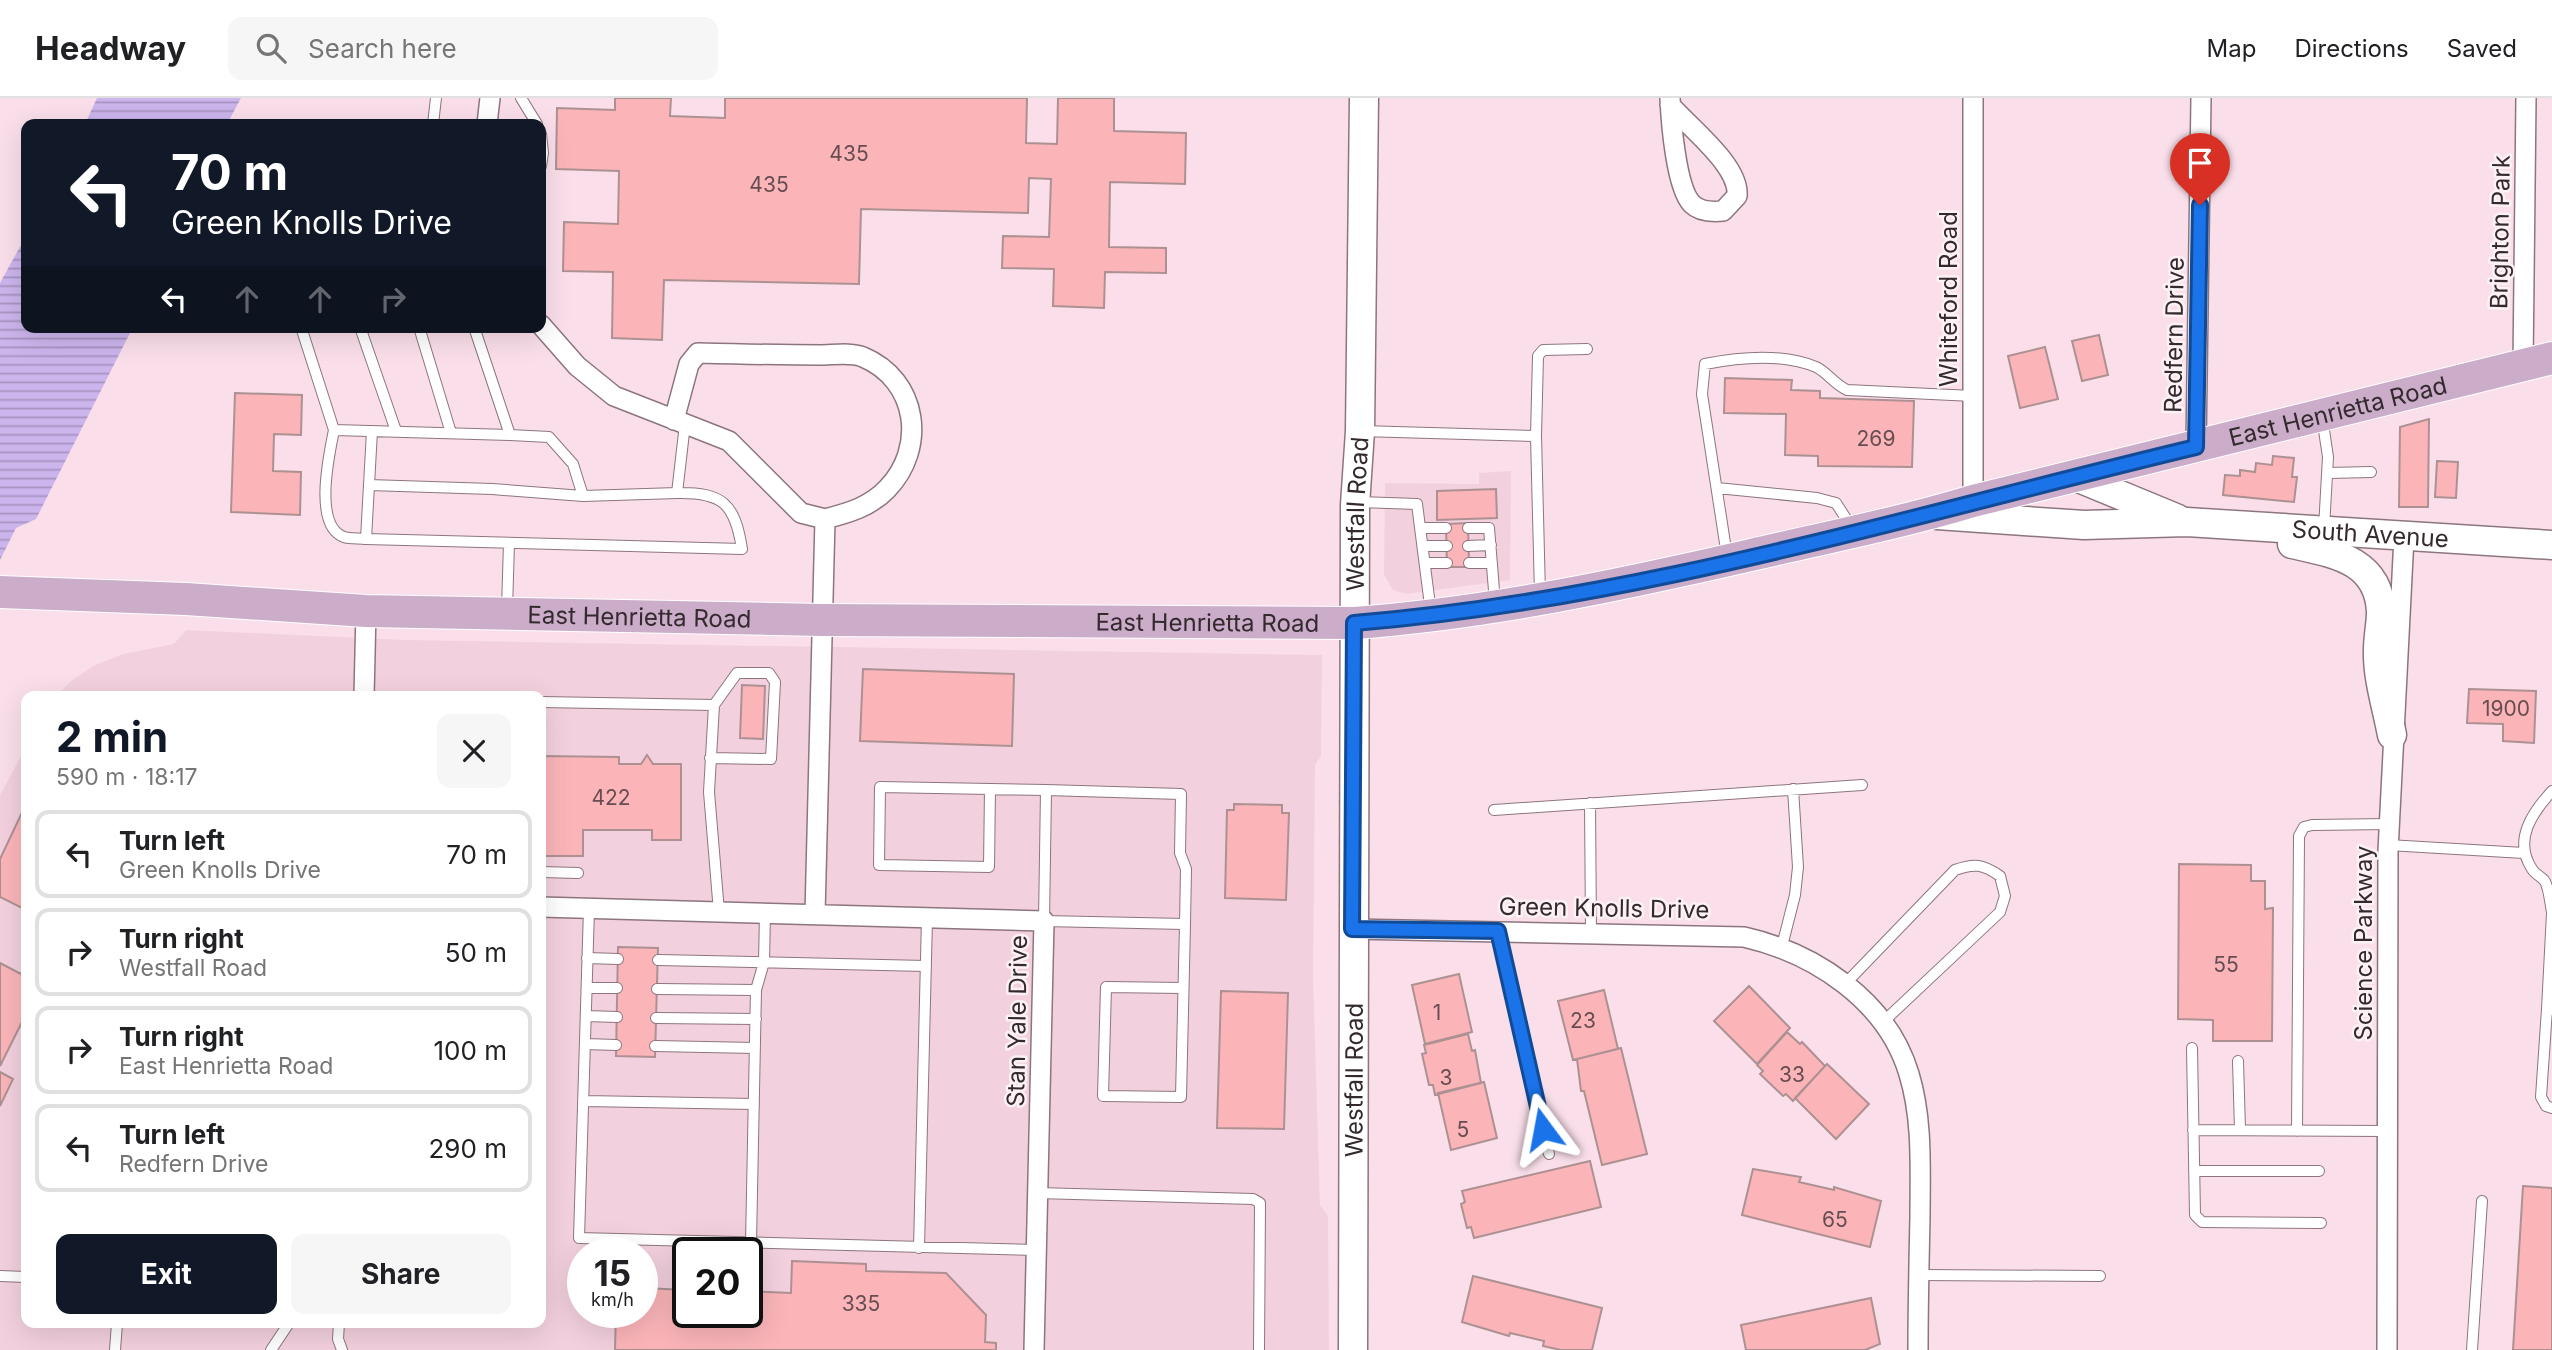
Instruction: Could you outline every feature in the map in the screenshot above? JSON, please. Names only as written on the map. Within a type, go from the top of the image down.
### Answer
[{"type":"main road","name":"East Henrietta Road","points":[[0,592],[366,611],[822,620],[1354,623],[1431,616],[1541,600],[1728,560],[1930,514],[1973,501],[2537,362]]},
{"type":"street","points":[[487,119],[489,98]]},
{"type":"street","name":"Westfall Road","points":[[1353,1350],[1355,502],[1360,431],[1364,98]]},
{"type":"street","name":"Whiteford Road","points":[[1973,98],[1973,501]]},
{"type":"street","name":"Redfern Drive","points":[[2196,447],[2201,98]]},
{"type":"street","name":"Brighton Park","points":[[2526,98],[2537,362]]},
{"type":"street","points":[[1670,102],[1722,158],[1735,177],[1737,196],[1723,211],[1703,210],[1693,205],[1687,195],[1670,102]]},
{"type":"street","points":[[546,331],[577,366],[614,396],[679,422],[729,440],[801,513],[825,519],[856,511],[886,490],[903,468],[913,440],[905,394],[887,371],[861,356],[698,353],[689,364],[679,422]]},
{"type":"street","name":"South Avenue","points":[[2074,476],[2195,523]]},
{"type":"street","name":"South Avenue","points":[[1930,514],[2084,525],[2195,523],[2552,545]]},
{"type":"street","points":[[815,914],[825,519]]},
{"type":"street","points":[[2195,523],[2338,554],[2363,570],[2373,582],[2381,610],[2377,652],[2392,735]]},
{"type":"street","name":"Science Parkway","points":[[2387,1350],[2388,824],[2404,537]]},
{"type":"street","points":[[363,691],[366,611]]},
{"type":"street","name":"Stan Yale Drive","points":[[546,907],[1044,921],[1034,1350]]},
{"type":"street","name":"Green Knolls Drive","points":[[1352,929],[1710,934],[1744,937],[1782,946],[1810,959],[1844,984],[1881,1024],[1908,1070],[1915,1097],[1920,1162],[1918,1350]]},
{"type":"lane","points":[[434,119],[436,98]]},
{"type":"lane","points":[[521,98],[534,119]]},
{"type":"lane","points":[[303,333],[334,430],[328,458],[326,516],[334,530],[345,537],[742,549],[737,522],[724,504],[706,492],[583,496],[492,489],[369,485]]},
{"type":"lane","points":[[362,333],[396,432]]},
{"type":"lane","points":[[421,333],[451,433]]},
{"type":"lane","points":[[476,333],[510,435]]},
{"type":"lane","points":[[1541,600],[1536,436],[1538,356],[1543,351],[1587,349]]},
{"type":"lane","points":[[1728,560],[1702,394],[1705,364],[1734,359],[1791,359],[1820,368],[1834,384],[1847,390],[1973,396]]},
{"type":"lane","points":[[2322,416],[2328,473],[2324,532]]},
{"type":"lane","points":[[677,493],[679,422]]},
{"type":"lane","points":[[334,430],[549,437],[573,464],[583,496]]},
{"type":"lane","points":[[366,539],[372,431]]},
{"type":"lane","points":[[1360,431],[1536,436]]},
{"type":"lane","points":[[2328,473],[2371,472]]},
{"type":"lane","points":[[1717,488],[1817,498],[1836,503],[1855,531]]},
{"type":"lane","points":[[1355,502],[1417,504],[1431,616]]},
{"type":"lane","points":[[1468,528],[1489,527],[1495,607]]},
{"type":"lane","points":[[1421,528],[1446,528]]},
{"type":"lane","points":[[507,614],[509,543]]},
{"type":"lane","points":[[1468,545],[1490,545]]},
{"type":"lane","points":[[1423,546],[1447,546]]},
{"type":"lane","points":[[1469,562],[1492,562]]},
{"type":"lane","points":[[1425,563],[1447,563]]},
{"type":"lane","points":[[710,758],[771,759],[775,682],[769,673],[737,673],[714,705],[710,758],[709,792],[719,912]]},
{"type":"lane","points":[[546,702],[714,705]]},
{"type":"lane","points":[[1494,810],[1862,785]]},
{"type":"lane","points":[[990,789],[989,867],[879,865],[880,787],[1046,790],[1181,794],[1180,853],[1186,869],[1181,1097],[1103,1096],[1106,987],[1183,988]]},
{"type":"lane","points":[[1782,946],[1795,895],[1798,867],[1793,789]]},
{"type":"lane","points":[[1046,790],[1044,921],[1185,923]]},
{"type":"lane","points":[[2552,791],[2535,809],[2528,824],[2524,853],[2532,870],[2549,880],[2552,912],[2550,1009],[2541,1097],[2546,1106],[2552,1108]]},
{"type":"lane","points":[[1590,803],[1591,932]]},
{"type":"lane","points":[[2297,1131],[2299,836],[2304,827],[2312,825],[2388,824]]},
{"type":"lane","points":[[2388,845],[2524,853]]},
{"type":"lane","points":[[1844,984],[1955,870],[1971,864],[1984,865],[2000,876],[2005,896],[2000,912],[1881,1024]]},
{"type":"lane","points":[[546,872],[578,873]]},
{"type":"lane","points":[[589,909],[579,1238],[672,1241]]},
{"type":"lane","points":[[751,1237],[757,990],[764,962],[765,913]]},
{"type":"lane","points":[[919,1248],[927,918]]},
{"type":"lane","points":[[1498,931],[1549,1154]]},
{"type":"lane","points":[[587,958],[618,959]]},
{"type":"lane","points":[[658,960],[926,966]]},
{"type":"lane","points":[[587,988],[617,988]]},
{"type":"lane","points":[[657,989],[757,990]]},
{"type":"lane","points":[[586,1016],[617,1017]]},
{"type":"lane","points":[[656,1018],[756,1019]]},
{"type":"lane","points":[[586,1044],[616,1045]]},
{"type":"lane","points":[[655,1046],[755,1048]]},
{"type":"lane","points":[[2192,1048],[2195,1215],[2202,1222],[2321,1223]]},
{"type":"lane","points":[[2238,1061],[2240,1130]]},
{"type":"lane","points":[[584,1101],[754,1104]]},
{"type":"lane","points":[[2193,1130],[2387,1131]]},
{"type":"lane","points":[[2194,1171],[2319,1171]]},
{"type":"lane","points":[[1038,1193],[1253,1199],[1260,1203],[1259,1350]]},
{"type":"lane","points":[[2472,1350],[2482,1201]]},
{"type":"lane","points":[[763,1243],[1036,1250]]},
{"type":"lane","points":[[1919,1275],[2099,1276]]},
{"type":"lane","points":[[0,1276],[21,1277]]},
{"type":"lane","points":[[116,1350],[117,1328]]},
{"type":"lane","points":[[271,1350],[286,1328]]},
{"type":"lane","points":[[339,1328],[338,1339],[342,1350]]},
{"type":"shaded area","points":[[97,98],[241,98],[230,119],[87,119]]},
{"type":"shaded area","points":[[21,245],[21,333],[130,333],[36,519],[16,528],[0,560],[0,283]]},
{"type":"shaded area","points":[[1511,471],[1510,580],[1406,594],[1393,590],[1384,575],[1385,483],[1479,484],[1479,473]]},
{"type":"shaded area","points":[[186,630],[404,640],[1322,655],[1321,756],[1315,765],[1313,978],[1320,1205],[1328,1216],[1329,1350],[0,1350],[0,795],[21,756],[21,1328],[546,1328],[546,691],[62,691],[93,666],[123,654],[174,644]]},
{"type":"building","points":[[615,98],[671,98],[670,116],[725,118],[725,98],[1027,98],[1026,143],[1057,144],[1058,98],[1114,98],[1114,131],[1186,133],[1185,184],[1110,182],[1109,247],[1166,248],[1166,273],[1105,272],[1104,308],[1053,306],[1054,269],[1002,268],[1003,236],[1049,237],[1051,179],[1029,178],[1028,213],[861,209],[859,284],[664,280],[662,340],[612,338],[613,272],[563,271],[564,222],[618,224],[619,171],[556,169],[557,108],[615,110]]},
{"type":"building","points":[[2099,335],[2108,375],[2082,381],[2072,341]]},
{"type":"building","points":[[2045,347],[2058,399],[2020,408],[2008,356]]},
{"type":"building","points":[[1725,378],[1792,380],[1791,390],[1820,391],[1820,398],[1914,401],[1912,467],[1818,466],[1818,456],[1785,455],[1786,414],[1724,413]]},
{"type":"building","points":[[235,393],[302,395],[301,435],[274,434],[273,471],[301,472],[300,515],[231,512]]},
{"type":"building","points":[[2429,419],[2428,507],[2399,507],[2400,427]]},
{"type":"building","points":[[2273,456],[2294,458],[2292,477],[2297,477],[2294,502],[2223,495],[2225,475],[2240,476],[2240,470],[2255,472],[2256,463],[2272,465]]},
{"type":"building","points":[[2437,461],[2458,462],[2456,498],[2435,497]]},
{"type":"building","points":[[1496,489],[1497,518],[1437,520],[1437,491]]},
{"type":"building","points":[[1468,523],[1469,567],[1447,567],[1446,524]]},
{"type":"building","points":[[863,669],[1014,674],[1012,746],[860,741]]},
{"type":"building","points":[[742,685],[765,686],[763,739],[740,738]]},
{"type":"building","points":[[2469,689],[2536,691],[2534,743],[2503,741],[2503,724],[2467,723]]},
{"type":"building","points":[[647,755],[653,764],[681,764],[681,840],[652,840],[652,830],[583,830],[583,856],[546,856],[546,756],[619,757],[619,764],[641,764]]},
{"type":"building","points":[[1234,804],[1282,805],[1282,813],[1289,813],[1286,900],[1225,898],[1227,810],[1234,810]]},
{"type":"building","points":[[21,815],[21,908],[0,897],[0,859]]},
{"type":"building","points":[[2179,864],[2251,865],[2251,881],[2265,881],[2265,909],[2273,908],[2272,1041],[2213,1041],[2213,1020],[2178,1019]]},
{"type":"building","points":[[618,947],[658,948],[655,1057],[616,1056]]},
{"type":"building","points":[[0,963],[21,974],[21,1024],[0,1066]]},
{"type":"building","points":[[1459,974],[1472,1032],[1425,1044],[1412,985]]},
{"type":"building","points":[[1749,986],[1790,1028],[1757,1064],[1714,1021]]},
{"type":"building","points":[[1604,990],[1618,1049],[1573,1060],[1558,1001]]},
{"type":"building","points":[[1221,991],[1288,993],[1284,1129],[1217,1128]]},
{"type":"building","points":[[1787,1032],[1800,1044],[1802,1042],[1825,1066],[1793,1101],[1786,1094],[1783,1096],[1760,1074],[1763,1071],[1757,1065]]},
{"type":"building","points":[[1468,1034],[1472,1051],[1475,1050],[1481,1083],[1435,1095],[1433,1085],[1429,1085],[1422,1054],[1426,1053],[1424,1045]]},
{"type":"building","points":[[1621,1048],[1647,1154],[1602,1165],[1584,1091],[1581,1091],[1577,1059]]},
{"type":"building","points":[[1827,1064],[1869,1104],[1836,1139],[1795,1098]]},
{"type":"building","points":[[0,1072],[13,1079],[0,1106]]},
{"type":"building","points":[[1484,1082],[1497,1138],[1451,1150],[1438,1093]]},
{"type":"building","points":[[1590,1161],[1601,1207],[1474,1238],[1471,1227],[1467,1228],[1461,1204],[1465,1202],[1462,1191]]},
{"type":"building","points":[[1753,1169],[1801,1177],[1799,1182],[1834,1190],[1834,1187],[1881,1201],[1870,1247],[1742,1215]]},
{"type":"building","points":[[2523,1186],[2552,1188],[2552,1350],[2513,1350]]},
{"type":"building","points":[[792,1261],[866,1264],[866,1271],[946,1273],[986,1315],[985,1342],[996,1343],[996,1350],[615,1350],[616,1328],[658,1328],[658,1289],[672,1289],[672,1328],[763,1328],[763,1292],[791,1293]]},
{"type":"building","points":[[1473,1276],[1602,1308],[1592,1350],[1561,1350],[1543,1346],[1544,1341],[1510,1333],[1509,1336],[1462,1322]]},
{"type":"building","points":[[1871,1298],[1880,1344],[1865,1350],[1746,1350],[1741,1325]]},
{"type":"route","points":[[1543,1129],[1498,931],[1352,929],[1354,623],[1405,620],[1567,595],[1930,514],[1973,501],[2196,447],[2200,205]]}]
